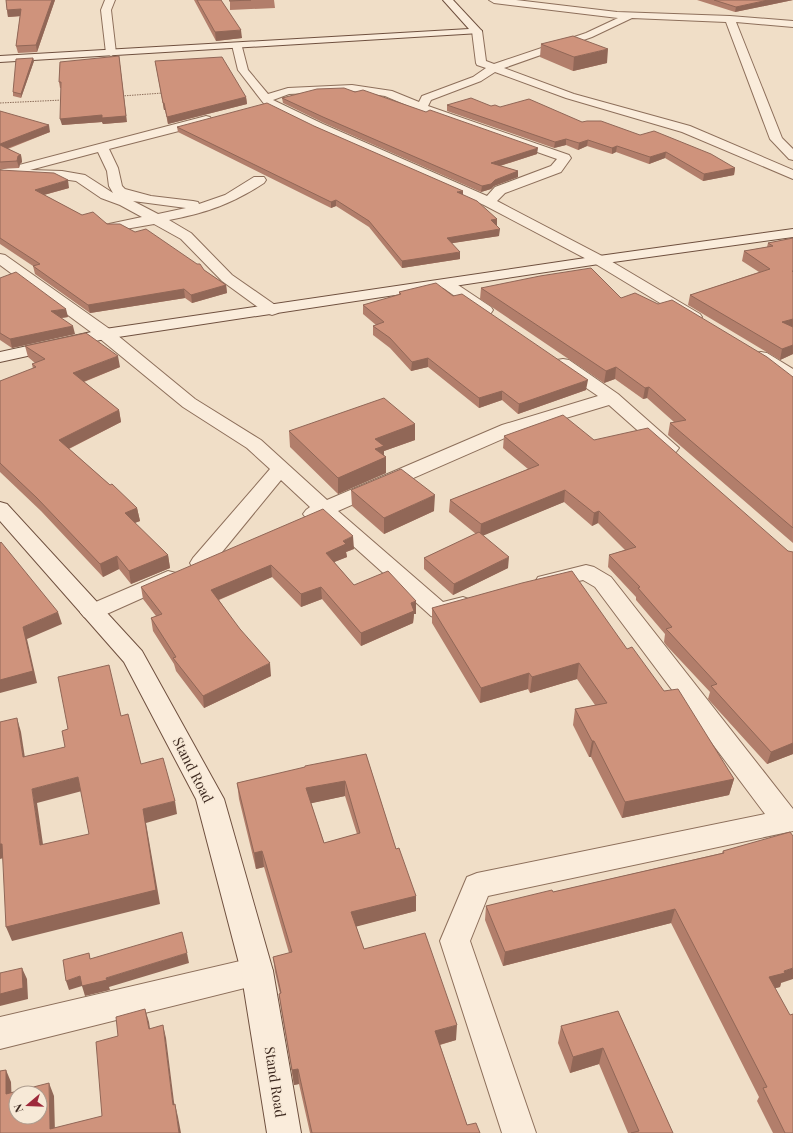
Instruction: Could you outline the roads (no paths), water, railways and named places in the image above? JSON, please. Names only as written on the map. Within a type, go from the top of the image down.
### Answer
[{"type":"street","points":[[110,0],[106,10],[111,53]]},
{"type":"street","points":[[448,0],[477,31],[481,64],[570,96],[686,129],[793,175]]},
{"type":"street","points":[[494,0],[630,16],[730,19],[793,24]]},
{"type":"street","points":[[422,108],[426,98],[477,79],[493,68],[589,34],[630,16]]},
{"type":"street","points":[[730,19],[776,139],[793,156]]},
{"type":"street","points":[[0,59],[477,31]]},
{"type":"street","points":[[237,46],[243,70],[268,101],[319,127],[489,202],[599,260],[707,325]]},
{"type":"street","points":[[254,107],[288,91],[352,88],[388,93],[422,108],[565,158],[556,169],[500,190],[489,202]]},
{"type":"street","points":[[2,174],[216,117]]},
{"type":"street","points":[[102,147],[108,156],[114,175],[115,186],[117,190],[124,195],[143,200],[207,206]]},
{"type":"street","points":[[2,174],[80,178],[106,195],[125,202],[156,219],[192,229],[228,278],[272,310]]},
{"type":"street","points":[[114,227],[156,219],[207,206],[230,198],[259,180]]},
{"type":"street","points":[[192,229],[207,206]]},
{"type":"street","points":[[0,357],[105,334],[599,260],[793,233]]},
{"type":"street","points":[[0,258],[105,334],[188,403],[254,444],[324,509],[439,611],[483,599]]},
{"type":"street","points":[[446,284],[498,319]]},
{"type":"street","points":[[748,349],[793,376]]},
{"type":"street","points":[[548,354],[612,398],[682,460]]},
{"type":"street","points":[[775,365],[793,358]]},
{"type":"street","points":[[295,522],[509,429],[612,398]]},
{"type":"street","points":[[201,563],[281,468]]},
{"type":"street","name":"Stand Road","points":[[0,508],[133,657],[210,799],[257,971],[284,1133]]},
{"type":"street","points":[[92,612],[237,547]]},
{"type":"street","points":[[519,1133],[455,941],[477,886],[789,821],[603,582],[586,572],[527,587]]},
{"type":"street","points":[[0,1033],[257,971]]}]
